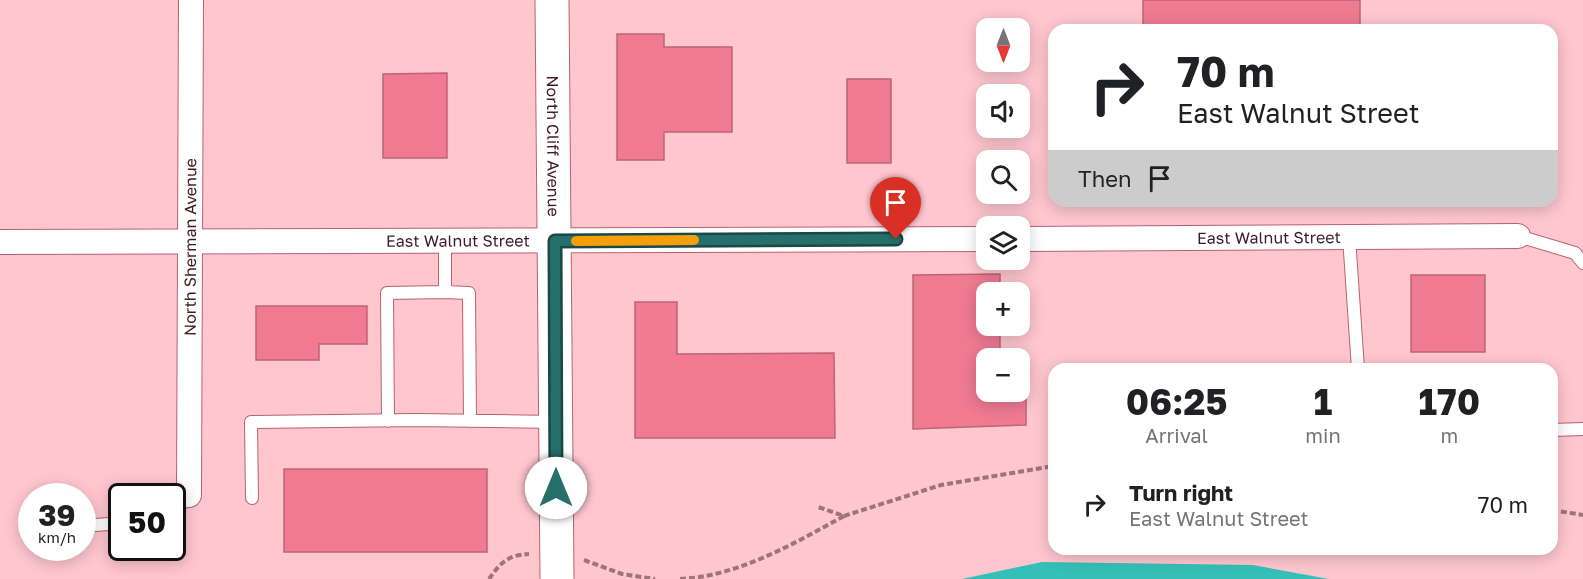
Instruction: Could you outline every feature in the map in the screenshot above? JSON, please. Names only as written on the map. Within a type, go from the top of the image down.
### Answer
[{"type":"main road","name":"North Cliff Avenue","points":[[552,0],[557,579]]},
{"type":"street","name":"North Sherman Avenue","points":[[182,483],[189,243],[191,0]]},
{"type":"street","name":"East Walnut Street","points":[[1030,239],[1518,236]]},
{"type":"street","name":"East Walnut Street","points":[[0,242],[976,239]]},
{"type":"lane","points":[[1518,236],[1575,254],[1583,263]]},
{"type":"lane","points":[[1349,237],[1358,363]]},
{"type":"lane","points":[[445,242],[445,292]]},
{"type":"lane","points":[[388,421],[387,293],[445,292],[469,293],[470,421]]},
{"type":"lane","points":[[252,498],[251,422],[556,422]]},
{"type":"lane","points":[[1558,430],[1583,429]]},
{"type":"path","points":[[680,579],[734,569],[787,547],[844,516],[941,485],[1048,467]]},
{"type":"path","points":[[818,507],[844,516]]},
{"type":"path","points":[[1558,511],[1583,515]]},
{"type":"water","points":[[1042,562],[1253,565],[1329,579],[962,579]]},
{"type":"building","points":[[1143,0],[1360,0],[1360,24],[1143,24]]},
{"type":"building","points":[[617,34],[664,34],[664,47],[732,47],[732,132],[664,132],[664,160],[617,160]]},
{"type":"building","points":[[447,73],[447,158],[383,158],[383,74]]},
{"type":"building","points":[[847,79],[891,79],[891,163],[847,163]]},
{"type":"building","points":[[1000,274],[1000,282],[976,282],[976,336],[1000,336],[1000,348],[976,348],[976,402],[1026,402],[1026,425],[913,429],[913,275]]},
{"type":"building","points":[[1411,275],[1485,275],[1485,352],[1411,352]]},
{"type":"building","points":[[635,302],[677,302],[677,354],[834,353],[835,438],[635,438]]},
{"type":"building","points":[[256,306],[367,306],[367,344],[319,344],[319,360],[256,360]]},
{"type":"building","points":[[284,469],[487,469],[487,552],[284,552]]},
{"type":"slow traffic","points":[[576,241],[694,240]]},
{"type":"route","points":[[556,488],[555,241],[896,239]]}]
